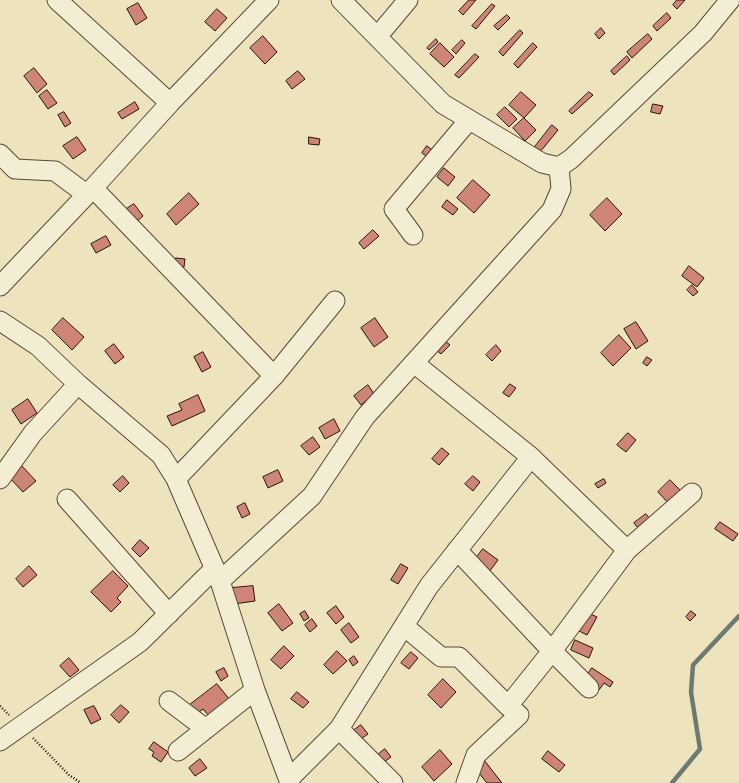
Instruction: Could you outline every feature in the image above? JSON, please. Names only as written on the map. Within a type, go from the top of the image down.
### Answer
[{"type":"street","points":[[57,0],[170,103]]},
{"type":"street","points":[[0,286],[170,103],[269,0]]},
{"type":"street","points":[[341,0],[443,104],[542,163],[559,167],[571,159],[703,33],[730,0]]},
{"type":"street","points":[[377,37],[408,0]]},
{"type":"street","points":[[413,235],[394,209],[469,120]]},
{"type":"street","points":[[0,154],[15,169],[55,171],[89,191],[274,376]]},
{"type":"street","points":[[0,741],[140,642],[169,614],[312,496],[364,417],[552,210],[562,189],[559,167]]},
{"type":"street","points":[[176,479],[274,376],[335,301]]},
{"type":"street","points":[[0,321],[38,346],[78,384],[161,454],[176,479],[217,575],[255,690],[289,781],[339,729],[429,586],[531,457]]},
{"type":"street","points":[[414,363],[531,457],[627,550]]},
{"type":"street","points":[[0,479],[32,432],[78,384]]},
{"type":"street","points":[[508,706],[552,651],[627,550],[692,493]]},
{"type":"street","points":[[68,499],[169,614]]},
{"type":"street","points":[[457,550],[589,688]]},
{"type":"street","points":[[404,626],[441,658],[459,658],[519,715],[476,755],[466,783]]},
{"type":"street","points":[[178,751],[255,690]]},
{"type":"street","points":[[169,701],[206,729]]},
{"type":"street","points":[[339,729],[393,783]]},
{"type":"path","points":[[0,706],[70,775],[81,783]]},
{"type":"building","points":[[469,0],[476,0],[463,15],[459,11]]},
{"type":"building","points":[[677,0],[685,0],[677,9],[673,5]]},
{"type":"building","points":[[138,3],[147,18],[136,25],[127,9]]},
{"type":"building","points":[[492,4],[495,6],[476,29],[472,26]]},
{"type":"building","points":[[217,9],[227,18],[215,31],[205,22]]},
{"type":"building","points":[[667,13],[671,18],[657,31],[653,26]]},
{"type":"building","points":[[507,15],[510,18],[498,30],[494,26]]},
{"type":"building","points":[[601,28],[605,33],[599,39],[595,34]]},
{"type":"building","points":[[520,30],[523,33],[503,56],[499,52]]},
{"type":"building","points":[[648,34],[652,39],[632,58],[627,52]]},
{"type":"building","points":[[263,36],[277,52],[265,64],[250,48]]},
{"type":"building","points":[[436,39],[438,42],[429,50],[427,48]]},
{"type":"building","points":[[462,40],[465,43],[456,54],[452,50]]},
{"type":"building","points":[[440,43],[454,57],[444,67],[430,54]]},
{"type":"building","points":[[533,43],[537,47],[518,68],[514,64]]},
{"type":"building","points":[[475,54],[479,57],[459,78],[455,75]]},
{"type":"building","points":[[627,56],[630,60],[614,75],[611,71]]},
{"type":"building","points":[[34,68],[47,84],[37,93],[24,76]]},
{"type":"building","points":[[298,71],[305,79],[292,89],[286,81]]},
{"type":"building","points":[[47,90],[57,103],[48,109],[39,96]]},
{"type":"building","points":[[521,92],[536,105],[524,118],[509,105]]},
{"type":"building","points":[[589,92],[593,95],[572,114],[569,111]]},
{"type":"building","points":[[135,102],[139,109],[122,119],[118,113]]},
{"type":"building","points":[[653,104],[663,106],[660,114],[651,112]]},
{"type":"building","points":[[505,107],[517,119],[509,127],[497,115]]},
{"type":"building","points":[[64,112],[71,123],[65,127],[58,115]]},
{"type":"building","points":[[524,118],[536,130],[525,141],[513,128]]},
{"type":"building","points":[[552,125],[558,130],[540,152],[534,148]]},
{"type":"building","points":[[77,137],[86,150],[73,159],[63,146]]},
{"type":"building","points":[[309,137],[320,139],[319,145],[309,144]]},
{"type":"building","points":[[427,146],[439,155],[434,162],[422,153]]},
{"type":"building","points":[[444,168],[455,177],[448,186],[437,177]]},
{"type":"building","points":[[473,180],[490,195],[474,213],[457,198]]},
{"type":"building","points":[[189,193],[199,204],[176,225],[167,214]]},
{"type":"building","points":[[607,198],[622,214],[605,231],[590,215]]},
{"type":"building","points":[[447,200],[458,209],[453,215],[442,207]]},
{"type":"building","points":[[134,204],[143,216],[135,223],[125,210]]},
{"type":"building","points":[[373,230],[379,236],[364,249],[359,243]]},
{"type":"building","points":[[106,236],[111,245],[96,253],[91,244]]},
{"type":"building","points":[[176,258],[185,259],[184,267],[175,265]]},
{"type":"building","points":[[689,266],[704,278],[697,287],[682,276]]},
{"type":"building","points":[[692,285],[698,292],[693,296],[687,290]]},
{"type":"building","points":[[63,318],[84,337],[72,350],[52,330]]},
{"type":"building","points":[[375,318],[388,337],[374,347],[361,328]]},
{"type":"building","points":[[636,322],[648,341],[636,349],[624,329]]},
{"type":"building","points":[[619,335],[631,348],[613,366],[601,353]]},
{"type":"building","points":[[444,340],[450,345],[441,354],[435,349]]},
{"type":"building","points":[[114,344],[124,357],[115,364],[105,351]]},
{"type":"building","points":[[496,345],[501,351],[492,361],[486,355]]},
{"type":"building","points":[[203,352],[211,367],[202,372],[194,357]]},
{"type":"building","points":[[647,357],[652,360],[647,366],[643,363]]},
{"type":"building","points":[[510,384],[516,388],[509,397],[503,393]]},
{"type":"building","points":[[368,385],[374,394],[361,405],[354,396]]},
{"type":"building","points":[[198,395],[205,411],[172,426],[167,416],[182,410],[179,404]]},
{"type":"building","points":[[28,399],[37,413],[21,424],[12,410]]},
{"type":"building","points":[[334,419],[340,431],[325,439],[319,428]]},
{"type":"building","points":[[628,433],[636,440],[626,452],[617,445]]},
{"type":"building","points":[[313,437],[320,447],[309,455],[301,446]]},
{"type":"building","points":[[442,448],[449,454],[439,465],[432,459]]},
{"type":"building","points":[[20,464],[36,481],[23,492],[8,476]]},
{"type":"building","points":[[278,470],[283,481],[268,488],[263,477]]},
{"type":"building","points":[[123,476],[129,483],[120,492],[113,485]]},
{"type":"building","points":[[473,476],[480,482],[473,491],[465,484]]},
{"type":"building","points":[[604,479],[606,483],[598,488],[595,484]]},
{"type":"building","points":[[670,480],[684,494],[671,506],[658,492]]},
{"type":"building","points":[[245,503],[250,514],[242,518],[237,507]]},
{"type":"building","points":[[646,514],[653,523],[641,532],[634,523]]},
{"type":"building","points":[[720,522],[738,534],[733,541],[715,529]]},
{"type":"building","points":[[140,540],[149,548],[140,557],[132,549]]},
{"type":"building","points":[[483,549],[498,560],[489,572],[474,561]]},
{"type":"building","points":[[401,564],[408,568],[398,584],[391,580]]},
{"type":"building","points":[[29,566],[37,575],[23,587],[16,579]]},
{"type":"building","points":[[113,571],[128,586],[117,598],[121,602],[111,612],[91,592]]},
{"type":"building","points":[[253,586],[255,601],[234,604],[232,588]]},
{"type":"building","points":[[279,604],[293,623],[282,631],[268,613]]},
{"type":"building","points":[[336,606],[344,617],[336,624],[327,613]]},
{"type":"building","points":[[305,611],[309,618],[304,621],[300,614]]},
{"type":"building","points":[[691,611],[696,615],[690,621],[686,617]]},
{"type":"building","points":[[588,613],[597,617],[587,635],[579,631]]},
{"type":"building","points":[[312,619],[317,626],[310,632],[305,625]]},
{"type":"building","points":[[349,623],[359,637],[351,643],[341,630]]},
{"type":"building","points":[[575,640],[593,648],[589,658],[571,650]]},
{"type":"building","points":[[284,646],[294,656],[281,669],[271,660]]},
{"type":"building","points":[[337,651],[347,661],[333,674],[324,665]]},
{"type":"building","points":[[411,652],[418,658],[409,669],[401,663]]},
{"type":"building","points":[[354,656],[358,662],[353,666],[349,660]]},
{"type":"building","points":[[69,658],[79,670],[70,677],[60,666]]},
{"type":"building","points":[[224,668],[228,676],[221,681],[216,672]]},
{"type":"building","points":[[592,668],[613,682],[610,687],[604,683],[599,690],[584,680]]},
{"type":"building","points":[[443,679],[456,692],[441,708],[428,695]]},
{"type":"building","points":[[217,684],[230,700],[209,716],[203,709],[194,716],[187,707]]},
{"type":"building","points":[[297,692],[309,702],[303,708],[291,699]]},
{"type":"building","points":[[121,705],[129,712],[119,723],[111,715]]},
{"type":"building","points":[[94,706],[101,719],[91,724],[84,710]]},
{"type":"building","points":[[361,725],[368,734],[355,743],[349,734]]},
{"type":"building","points":[[154,742],[168,752],[161,762],[152,756],[154,752],[149,749]]},
{"type":"building","points":[[385,749],[391,757],[380,765],[374,758]]},
{"type":"building","points":[[440,750],[452,764],[434,781],[422,767]]},
{"type":"building","points":[[548,751],[565,765],[559,772],[542,759]]},
{"type":"building","points":[[200,759],[207,768],[195,776],[189,768]]},
{"type":"building","points":[[484,760],[502,783],[487,783],[475,768]]},
{"type":"waterway","points":[[672,783],[700,749],[691,692],[693,665],[739,616]]}]
